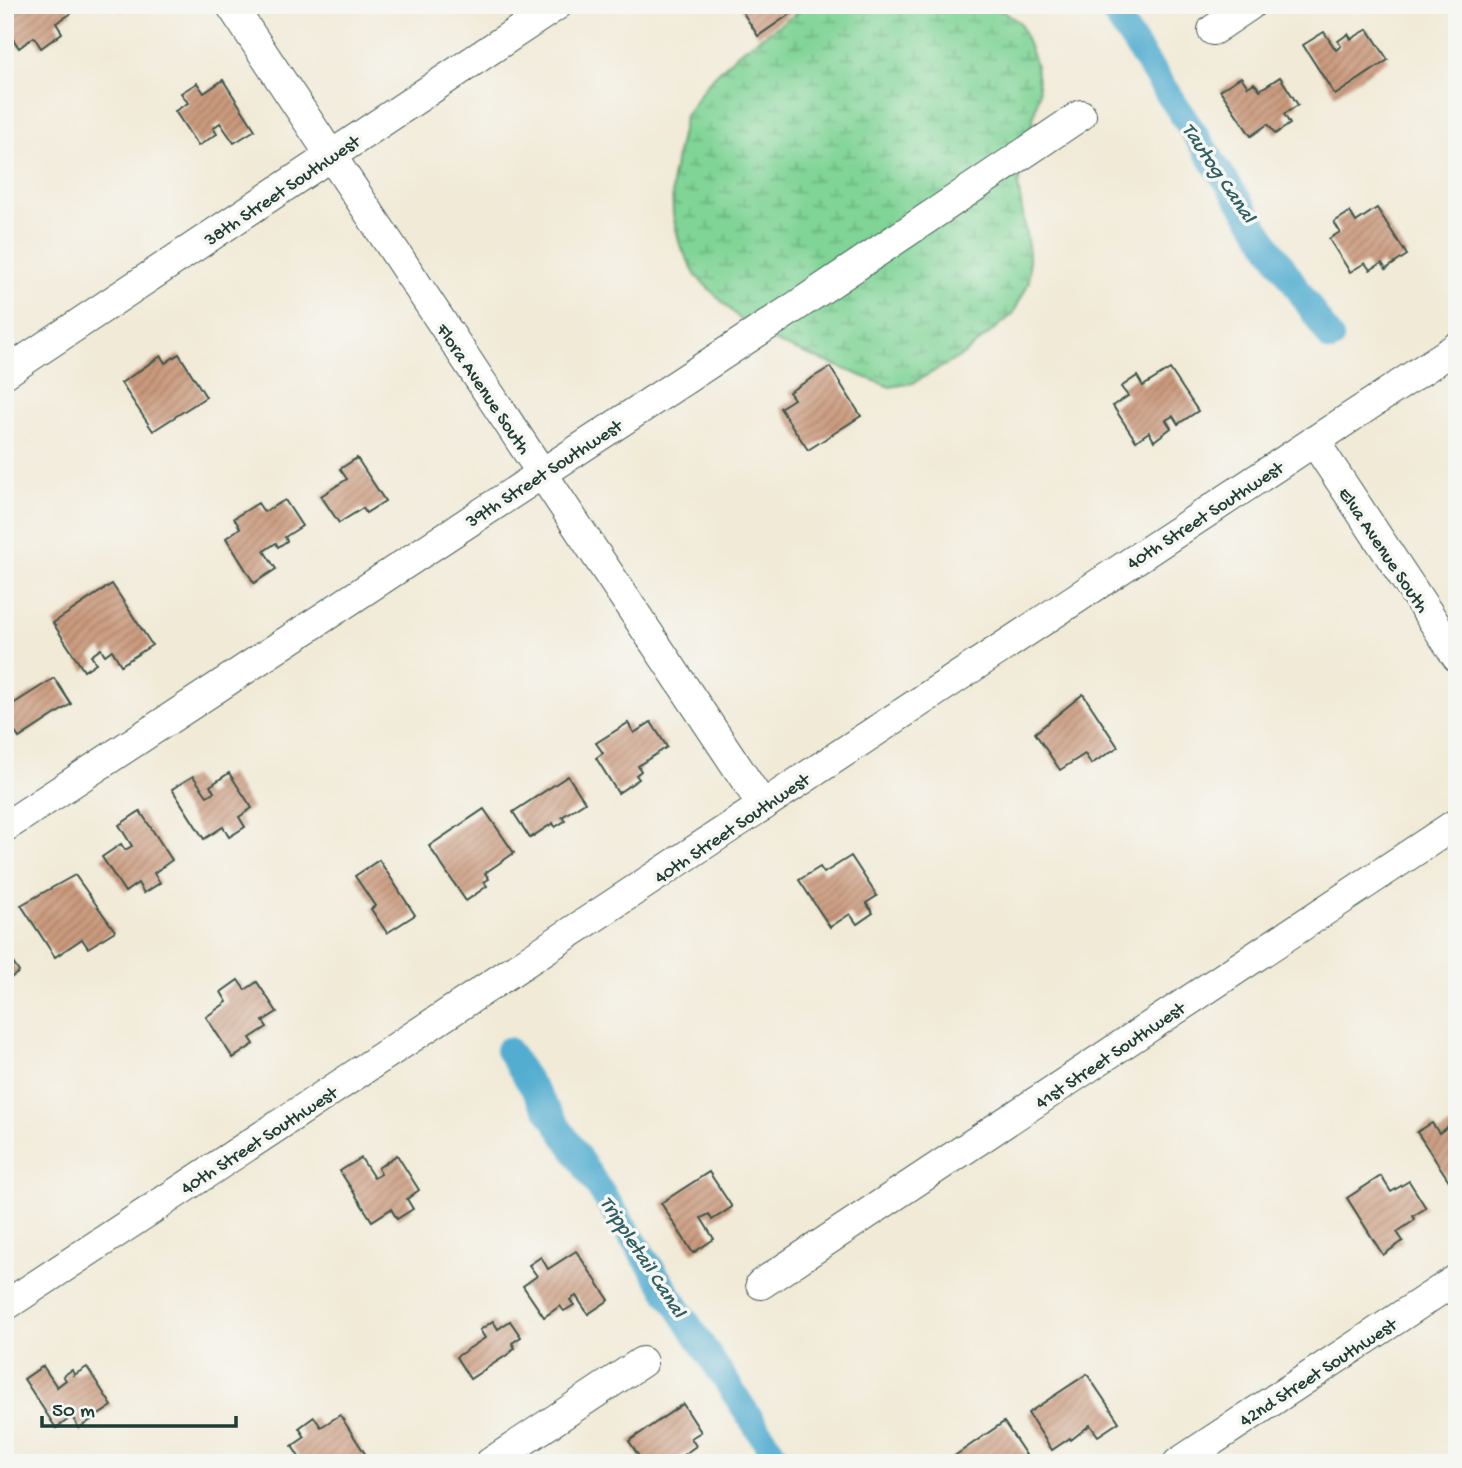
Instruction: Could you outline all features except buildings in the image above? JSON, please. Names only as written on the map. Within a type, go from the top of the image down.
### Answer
[{"type":"street","name":"Flora Avenue South","points":[[231,5],[763,806]]},
{"type":"street","name":"38th Street Southwest","points":[[5,373],[557,5]]},
{"type":"street","points":[[1213,30],[1250,5]]},
{"type":"street","name":"39th Street Southwest","points":[[5,827],[795,307],[1081,115]]},
{"type":"street","name":"40th Street Southwest","points":[[5,1306],[1457,347]]},
{"type":"street","name":"Elva Avenue South","points":[[1314,442],[1457,657]]},
{"type":"street","name":"41st Street Southwest","points":[[761,1284],[1457,823]]},
{"type":"street","name":"42nd Street Southwest","points":[[1178,1463],[1457,1279]]},
{"type":"street","points":[[490,1463],[642,1362]]},
{"type":"green space","points":[[809,5],[994,5],[1020,23],[1036,65],[1039,93],[1018,185],[1029,253],[1029,282],[1013,314],[963,355],[913,383],[890,387],[755,334],[696,276],[680,245],[673,215],[672,178],[685,116],[706,85],[739,52]]},
{"type":"waterway","name":"Tautog Canal","points":[[1109,5],[1331,339]]},
{"type":"waterway","name":"Trippletail Canal","points":[[508,1050],[780,1463]]}]
